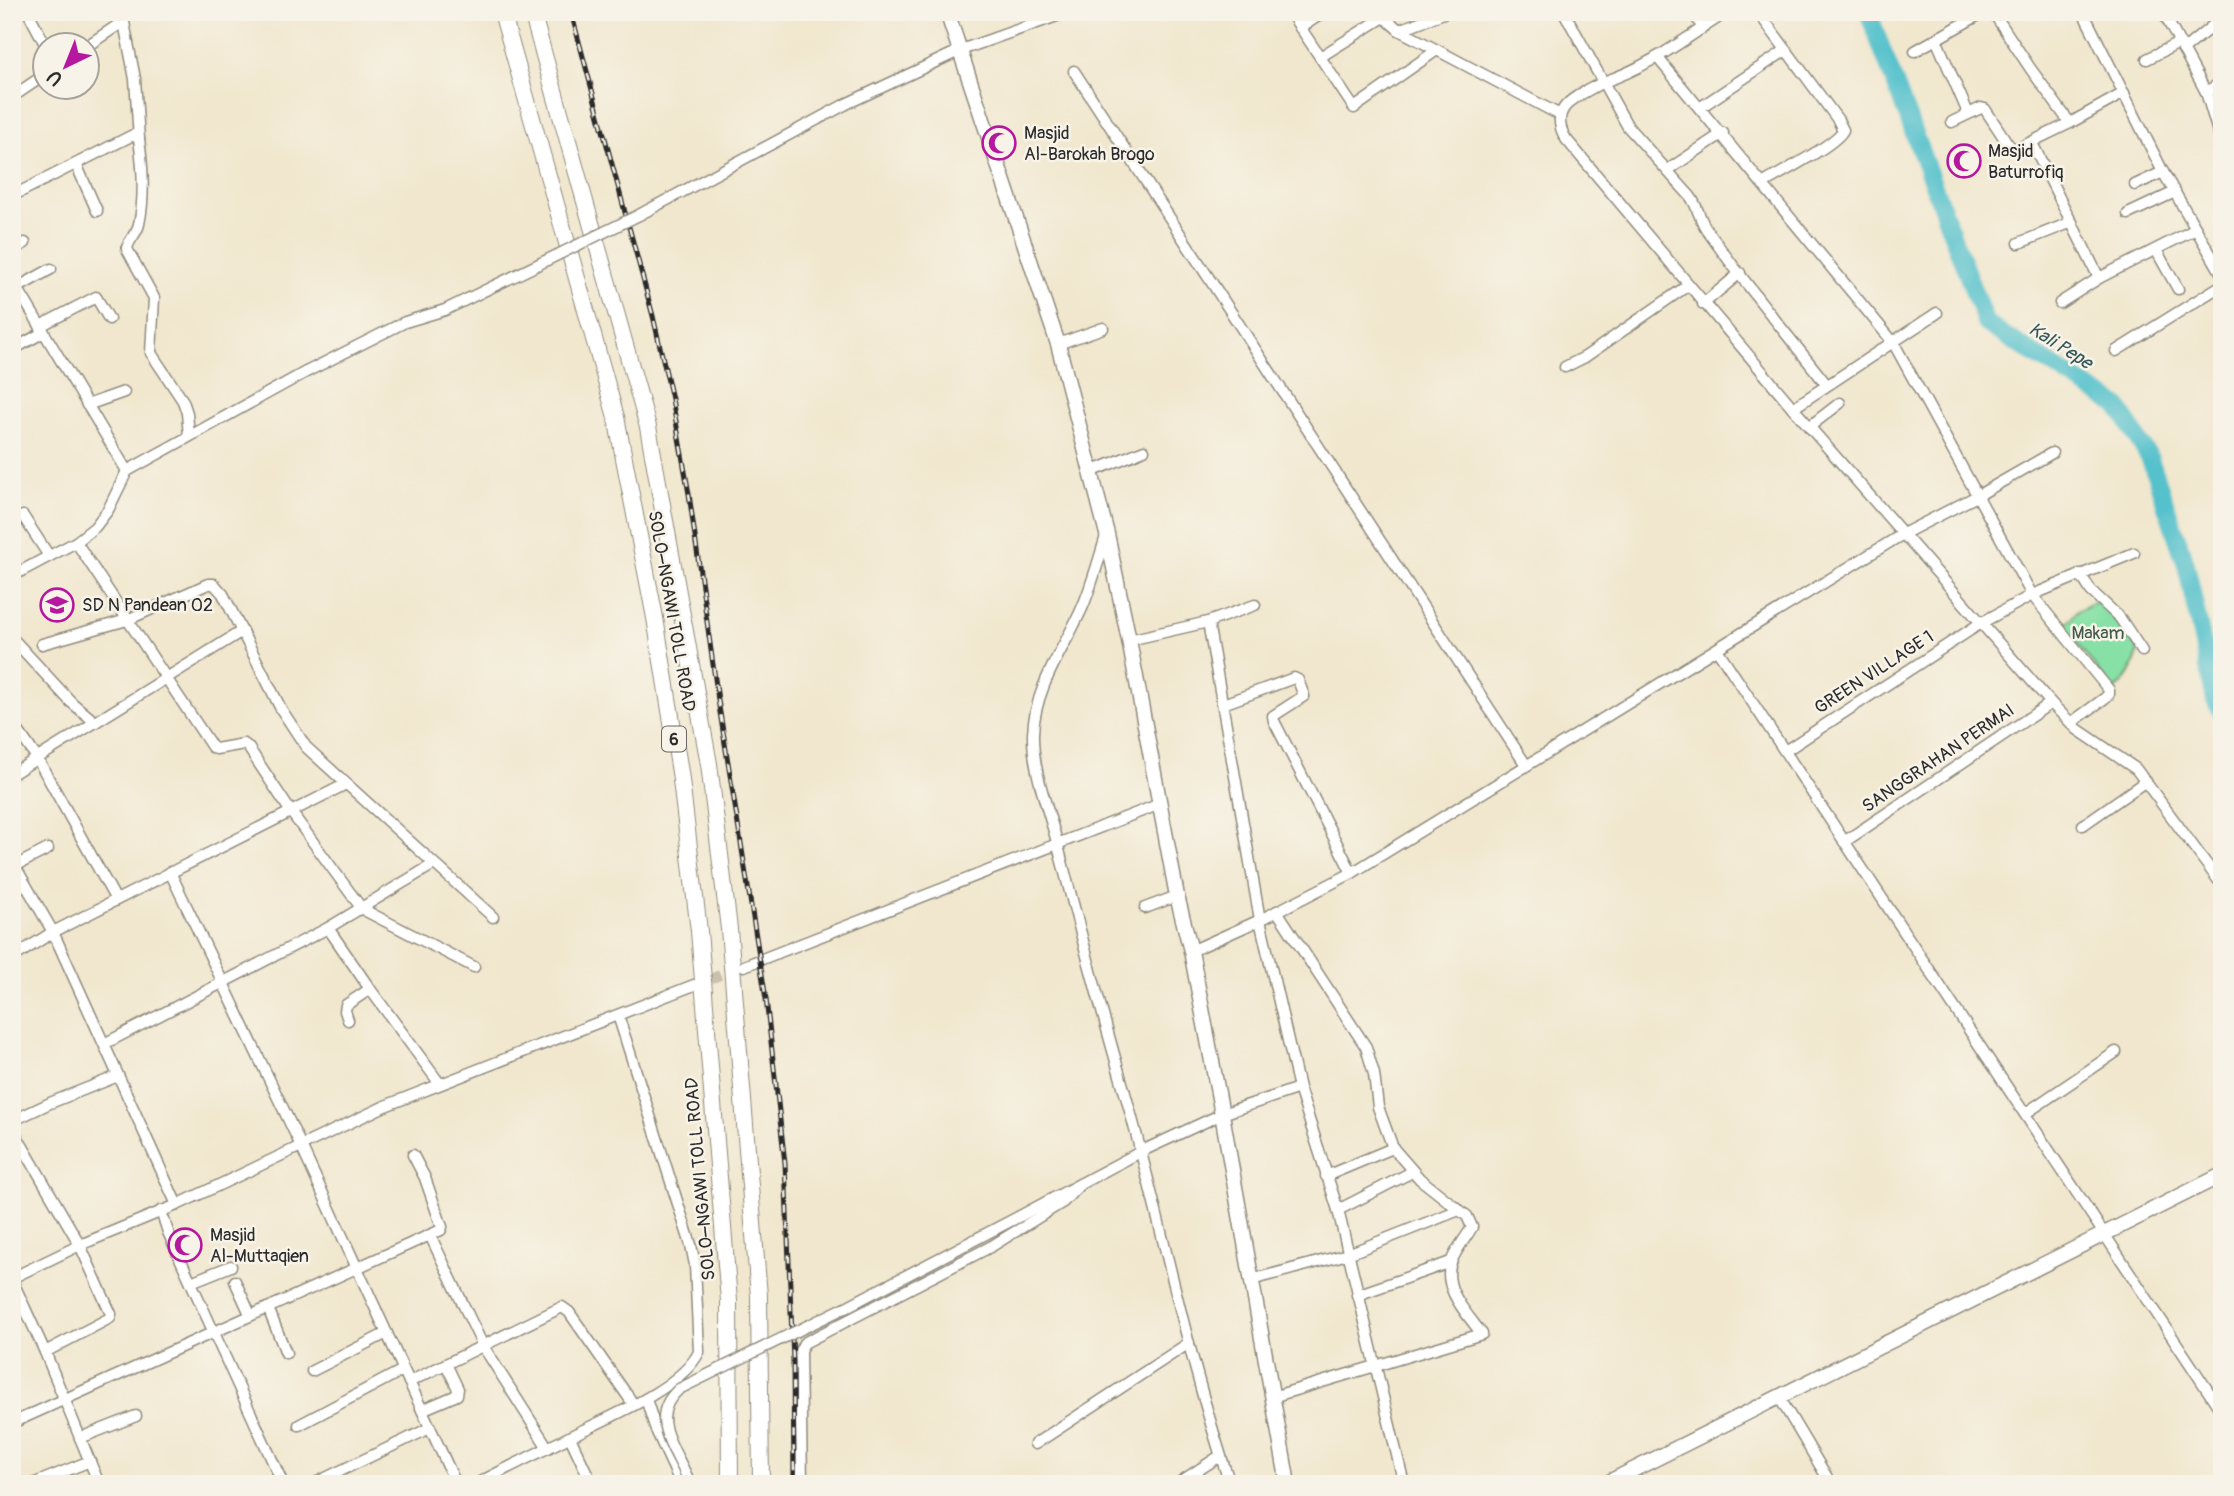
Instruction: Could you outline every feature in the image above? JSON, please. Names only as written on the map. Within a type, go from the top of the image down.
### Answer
[{"type":"highway","name":"SOLO–NGAWI TOLL ROAD","points":[[502,12],[616,417],[655,618],[678,759],[699,931],[729,1301],[730,1484]]},
{"type":"highway","name":"SOLO–NGAWI TOLL ROAD","points":[[532,12],[648,427],[709,764],[729,929],[759,1296],[761,1484]]},
{"type":"main road","points":[[947,12],[1058,344],[1107,534],[1177,896],[1191,951],[1288,1484]]},
{"type":"main road","points":[[1605,1484],[2222,1175]]},
{"type":"street","points":[[12,576],[76,542],[103,517],[127,471],[306,372],[405,322],[446,310],[639,215],[846,104],[961,50],[1068,12]]},
{"type":"street","points":[[1290,12],[1354,108],[1437,50]]},
{"type":"street","points":[[1300,27],[1324,12]]},
{"type":"street","points":[[1399,30],[1446,12]]},
{"type":"street","points":[[1564,12],[1628,127],[1696,203],[1703,223],[1826,384]]},
{"type":"street","points":[[1693,12],[1702,27]]},
{"type":"street","points":[[1727,12],[1657,57],[1579,94],[1560,114],[1559,124],[1566,139],[1703,304],[2051,703],[2095,743],[2132,765],[2222,885]]},
{"type":"street","points":[[1758,12],[1839,120],[1843,130],[1829,143],[1763,183]]},
{"type":"street","points":[[1915,51],[1984,12]]},
{"type":"street","points":[[1993,12],[2070,123]]},
{"type":"street","points":[[2083,12],[2163,172],[2222,274]]},
{"type":"street","points":[[2163,12],[2206,92],[2221,141]]},
{"type":"street","points":[[2147,59],[2181,46],[2222,18],[2218,12]]},
{"type":"street","points":[[33,14],[40,32]]},
{"type":"street","points":[[1320,57],[1382,15],[1399,30],[1560,114]]},
{"type":"street","points":[[102,34],[123,17],[135,79],[143,182],[138,229],[127,243],[127,249],[154,298],[152,355],[183,401],[189,436]]},
{"type":"street","points":[[1936,39],[1968,113]]},
{"type":"street","points":[[1701,107],[1786,50]]},
{"type":"street","points":[[1657,57],[1893,342],[2032,595],[2109,690],[2105,698],[2071,723]]},
{"type":"street","points":[[1074,71],[1526,765]]},
{"type":"street","points":[[2206,92],[2222,82]]},
{"type":"street","points":[[12,97],[32,83]]},
{"type":"street","points":[[1952,122],[1981,108],[1988,112],[2012,148],[2032,143],[2124,93]]},
{"type":"street","points":[[1668,170],[1723,134]]},
{"type":"street","points":[[12,196],[133,135],[139,139]]},
{"type":"street","points":[[2032,143],[2099,278]]},
{"type":"street","points":[[76,164],[97,211]]},
{"type":"street","points":[[2135,185],[2163,172]]},
{"type":"street","points":[[2128,214],[2175,192]]},
{"type":"street","points":[[2019,243],[2072,222]]},
{"type":"street","points":[[2060,303],[2099,278],[2196,229]]},
{"type":"street","points":[[12,251],[25,243]]},
{"type":"street","points":[[2156,250],[2178,289]]},
{"type":"street","points":[[51,269],[15,283],[127,471]]},
{"type":"street","points":[[1703,304],[1740,273]]},
{"type":"street","points":[[1565,367],[1585,357],[1687,285]]},
{"type":"street","points":[[2116,351],[2222,285]]},
{"type":"street","points":[[12,350],[96,297],[109,319]]},
{"type":"street","points":[[1793,408],[1937,313]]},
{"type":"street","points":[[1058,344],[1103,328]]},
{"type":"street","points":[[87,405],[124,392]]},
{"type":"street","points":[[1809,427],[1840,403]]},
{"type":"street","points":[[1091,472],[1144,450]]},
{"type":"street","points":[[1191,951],[1260,920],[1352,873],[1903,534],[2052,453]]},
{"type":"street","points":[[23,516],[48,556]]},
{"type":"street","points":[[1107,534],[1083,607],[1043,687],[1033,730],[1042,784],[1086,957],[1142,1151],[1189,1343],[1230,1484]]},
{"type":"street","points":[[76,542],[214,748],[244,744],[248,747],[291,812],[362,909],[474,967]]},
{"type":"street","name":"GREEN VILLAGE 1","points":[[1785,751],[1981,623],[2032,595],[2134,553]]},
{"type":"street","points":[[2080,574],[2091,591],[2120,618],[2142,651]]},
{"type":"street","points":[[42,644],[127,620],[208,584],[219,587],[281,709],[306,747],[493,917]]},
{"type":"street","points":[[1129,639],[1208,622],[1255,605]]},
{"type":"street","points":[[1208,622],[1260,920],[1299,1088],[1338,1210],[1404,1484]]},
{"type":"street","points":[[12,774],[242,631]]},
{"type":"street","points":[[12,638],[71,702],[95,722]]},
{"type":"street","points":[[1717,649],[2222,1412]]},
{"type":"street","points":[[1223,704],[1294,678],[1298,680],[1304,696],[1273,716],[1274,721],[1352,873]]},
{"type":"street","name":"SANGGRAHAN PERMAI","points":[[1844,842],[2051,703]]},
{"type":"street","points":[[12,722],[37,758],[116,900]]},
{"type":"street","points":[[2083,825],[2146,781]]},
{"type":"street","points":[[12,958],[53,932],[346,784]]},
{"type":"street","points":[[744,966],[1160,804]]},
{"type":"street","points":[[48,849],[14,868],[53,932],[177,1205]]},
{"type":"street","points":[[104,1044],[328,928],[434,864]]},
{"type":"street","points":[[170,872],[301,1146],[456,1484]]},
{"type":"street","points":[[1145,908],[1177,896]]},
{"type":"street","points":[[1272,1397],[1482,1334],[1453,1293],[1449,1279],[1451,1262],[1472,1227],[1467,1216],[1412,1172],[1393,1149],[1378,1107],[1371,1056],[1277,911]]},
{"type":"street","points":[[328,928],[440,1084]]},
{"type":"street","points":[[99,1484],[12,1279],[80,1245],[177,1205],[440,1084],[694,985]]},
{"type":"street","points":[[348,1020],[346,1005],[370,989]]},
{"type":"street","points":[[477,1484],[646,1399],[694,1363],[699,1352],[695,1265],[691,1245],[618,1015]]},
{"type":"street","points":[[2026,1113],[2116,1052]]},
{"type":"street","points":[[12,1121],[50,1102],[118,1076]]},
{"type":"street","points":[[690,1484],[666,1431],[663,1415],[670,1397],[679,1389],[850,1306],[1142,1151],[1222,1114],[1299,1088]]},
{"type":"street","points":[[12,1128],[80,1245],[111,1317],[45,1352]]},
{"type":"street","points":[[1326,1175],[1393,1149]]},
{"type":"street","points":[[12,1423],[250,1314],[357,1269],[442,1227],[425,1178],[413,1155]]},
{"type":"street","points":[[1338,1210],[1412,1172]]},
{"type":"street","points":[[802,1484],[800,1351],[803,1343],[992,1246],[1063,1202],[1080,1184]]},
{"type":"street","points":[[1251,1280],[1348,1254],[1459,1210]]},
{"type":"street","points":[[161,1212],[282,1484]]},
{"type":"street","points":[[430,1235],[483,1346],[548,1448]]},
{"type":"street","points":[[1357,1294],[1451,1262]]},
{"type":"street","points":[[191,1282],[231,1266]]},
{"type":"street","points":[[235,1282],[250,1314]]},
{"type":"street","points":[[409,1382],[562,1307],[569,1312],[634,1405]]},
{"type":"street","points":[[268,1308],[286,1353]]},
{"type":"street","points":[[312,1371],[387,1333]]},
{"type":"street","points":[[1035,1444],[1189,1343]]},
{"type":"street","points":[[422,1410],[457,1395],[458,1391],[446,1364]]},
{"type":"street","points":[[299,1425],[403,1370]]},
{"type":"street","points":[[1779,1397],[1831,1484]]},
{"type":"street","points":[[646,1399],[656,1430],[681,1484]]},
{"type":"street","points":[[80,1438],[136,1416]]},
{"type":"street","points":[[313,1484],[430,1428]]},
{"type":"street","points":[[570,1437],[592,1484]]},
{"type":"street","points":[[1177,1484],[1220,1456]]},
{"type":"street","points":[[33,1484],[90,1461]]},
{"type":"green space","name":"Makam","points":[[2097,601],[2108,608],[2138,650],[2130,673],[2114,691],[2063,626],[2079,610]]},
{"type":"waterway","name":"Kali Pepe","points":[[1868,12],[1986,324],[2118,406],[2150,459],[2186,564],[2215,700],[2222,713]]},
{"type":"tunnel","points":[[697,984],[738,968]]},
{"type":"railway","points":[[571,12],[653,316],[672,399],[766,999],[785,1163],[793,1361],[794,1484]]},
{"type":"place","name":"Masjid Al-Barokah Brogo","points":[[999,143]]},
{"type":"place","name":"Masjid Baturrofiq","points":[[1964,161]]},
{"type":"place","name":"SD N Pandean 02","points":[[57,605]]},
{"type":"place","name":"Masjid Al-Muttaqien","points":[[185,1245]]}]
